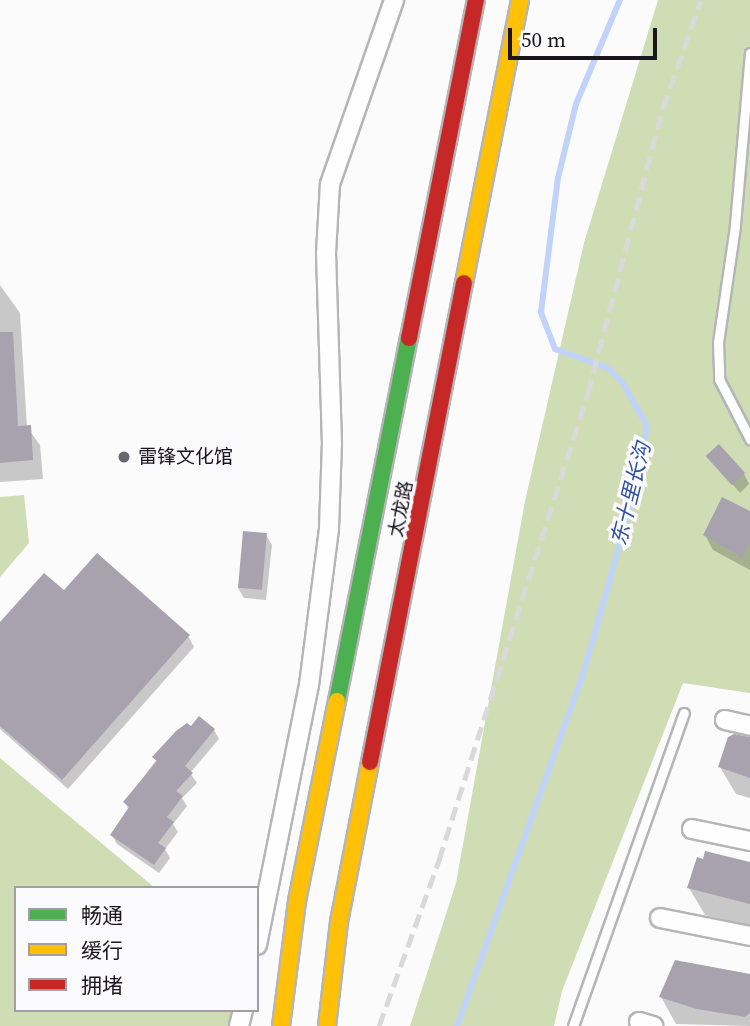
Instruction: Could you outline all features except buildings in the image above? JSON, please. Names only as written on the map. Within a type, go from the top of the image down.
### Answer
[{"type":"street","points":[[259,935],[309,685],[330,527],[326,253],[330,184],[394,0]]},
{"type":"street","points":[[281,1026],[297,901],[476,0]]},
{"type":"street","name":"太龙路","points":[[327,1026],[339,922],[520,0]]},
{"type":"street","points":[[725,720],[750,726]]},
{"type":"street","points":[[692,829],[750,841]]},
{"type":"street","points":[[660,918],[750,936]]},
{"type":"lane","points":[[750,53],[735,226],[718,342],[719,379],[750,439]]},
{"type":"lane","points":[[573,1026],[684,713]]},
{"type":"green space","points":[[658,0],[750,0],[750,693],[683,683],[562,991],[554,1026],[410,1026],[456,883],[525,501],[584,243]]},
{"type":"green space","points":[[24,495],[29,543],[0,577],[0,497]]},
{"type":"green space","points":[[0,758],[153,886],[14,886],[14,1012],[241,1012],[241,1026],[0,1026]]},
{"type":"waterway","name":"东十里长沟","points":[[457,1026],[584,671],[642,464],[647,426],[622,382],[608,368],[555,349],[541,312],[558,178],[576,104],[620,0]]},
{"type":"railway","points":[[379,1026],[439,860],[588,393],[663,108],[701,0]]},
{"type":"traffic: fast","points":[[337,701],[409,338]]},
{"type":"traffic: slow","points":[[464,283],[520,0]]},
{"type":"traffic: slow","points":[[281,1026],[297,901],[337,701]]},
{"type":"traffic: slow","points":[[327,1026],[339,922],[370,762]]},
{"type":"traffic: jam","points":[[409,338],[476,0]]},
{"type":"traffic: jam","points":[[370,762],[464,283]]},
{"type":"place","name":"雷锋文化馆","points":[[124,457]]}]
